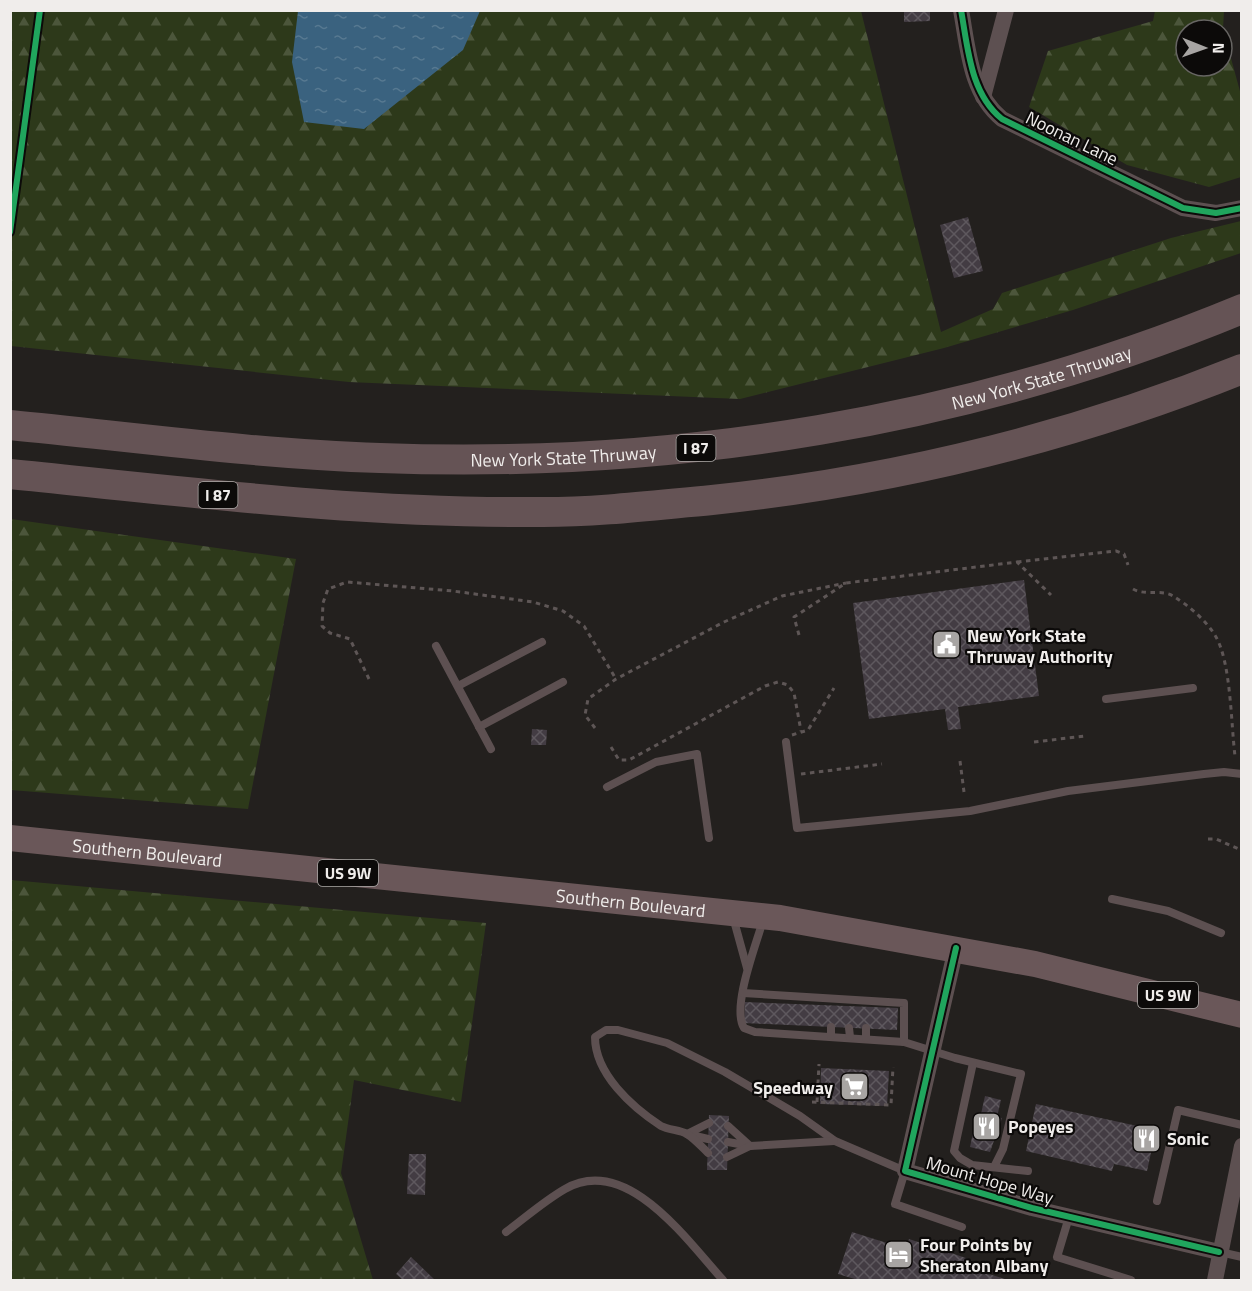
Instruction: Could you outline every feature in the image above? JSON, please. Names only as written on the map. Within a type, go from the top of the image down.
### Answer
[{"type":"highway","name":"New York State Thruway","points":[[10,425],[301,454],[452,460],[584,457],[708,447],[828,429],[987,394],[1145,346],[1242,309]]},
{"type":"highway","name":"I 87","points":[[10,474],[295,503],[420,510],[544,512],[629,508],[757,496],[910,470],[1044,436],[1242,369]]},
{"type":"highway","points":[[1208,382],[1228,387],[1242,382]]},
{"type":"main road","name":"Southern Boulevard","points":[[10,838],[764,916],[956,948],[1094,976],[1242,1015]]},
{"type":"street","name":"Noonan Lane","points":[[961,10],[973,71],[983,98],[990,108],[1008,123],[1183,208],[1216,213],[1242,208]]},
{"type":"street","points":[[983,98],[1006,10]]},
{"type":"street","name":"Mount Hope Way","points":[[956,948],[905,1171],[1069,1217],[1219,1252]]},
{"type":"street","points":[[1215,1281],[1242,1146]]},
{"type":"lane","points":[[458,686],[542,642]]},
{"type":"lane","points":[[436,646],[491,749]]},
{"type":"lane","points":[[479,727],[563,682]]},
{"type":"lane","points":[[1106,699],[1193,688]]},
{"type":"lane","points":[[786,742],[797,828],[957,813],[1068,791],[1224,772],[1242,774]]},
{"type":"lane","points":[[607,787],[656,762],[697,754],[709,838]]},
{"type":"lane","points":[[1112,899],[1168,911],[1221,933]]},
{"type":"lane","points":[[732,913],[747,968]]},
{"type":"lane","points":[[764,916],[747,968],[741,1024],[744,1028],[882,1034],[934,1052],[1021,1074],[1003,1149],[995,1166]]},
{"type":"lane","points":[[743,993],[764,999],[867,1004],[904,1003],[904,1042]]},
{"type":"lane","points":[[708,1139],[664,1127],[612,1083],[595,1053],[595,1037],[606,1030],[618,1030],[667,1043],[746,1083],[800,1116],[835,1141],[905,1171],[895,1204],[962,1227]]},
{"type":"lane","points":[[973,1063],[954,1151],[960,1158],[972,1165],[1028,1171]]},
{"type":"lane","points":[[1157,1201],[1178,1110],[1242,1125]]},
{"type":"lane","points":[[687,1134],[709,1123]]},
{"type":"lane","points":[[728,1126],[750,1146]]},
{"type":"lane","points":[[687,1134],[708,1153]]},
{"type":"lane","points":[[728,1142],[750,1146],[835,1141]]},
{"type":"lane","points":[[727,1157],[750,1146]]},
{"type":"lane","points":[[506,1232],[567,1188],[591,1182],[615,1184],[635,1191],[651,1202],[723,1281]]},
{"type":"lane","points":[[1069,1217],[1057,1257],[1131,1281]]},
{"type":"lane","points":[[1219,1252],[1242,1257]]},
{"type":"path","points":[[595,728],[585,716],[588,699],[616,680],[724,622],[782,596],[846,583],[1116,551],[1124,554],[1128,565]]},
{"type":"path","points":[[1017,562],[1051,596]]},
{"type":"path","points":[[369,679],[350,639],[330,633],[322,626],[323,603],[328,589],[347,582],[453,591],[533,602],[563,610],[584,626],[616,680]]},
{"type":"path","points":[[799,634],[794,617],[846,583]]},
{"type":"path","points":[[1133,589],[1141,593],[1170,594],[1193,611],[1216,635],[1223,653],[1235,756]]},
{"type":"path","points":[[611,747],[619,760],[629,760],[765,686],[778,682],[788,685],[794,693],[801,731]]},
{"type":"path","points":[[808,730],[834,688]]},
{"type":"path","points":[[1034,742],[1085,736]]},
{"type":"path","points":[[960,761],[964,792]]},
{"type":"path","points":[[790,776],[882,764]]},
{"type":"path","points":[[1208,839],[1216,839],[1241,850]]},
{"type":"path","points":[[819,1064],[815,1102],[891,1105],[893,1067]]},
{"type":"green space","points":[[11,11],[861,11],[941,332],[993,309],[1002,293],[1171,238],[1241,221],[1241,253],[1073,310],[944,348],[740,399],[349,382],[11,346]]},
{"type":"green space","points":[[1155,11],[1224,11],[1224,18],[1174,18],[1174,78],[1234,78],[1234,69],[1241,95],[1241,177],[1209,187],[1127,165],[1029,107],[1048,51],[1153,21]]},
{"type":"green space","points":[[11,519],[296,559],[248,809],[11,790]]},
{"type":"green space","points":[[11,880],[486,923],[461,1102],[354,1080],[341,1173],[373,1280],[11,1280]]},
{"type":"water","points":[[298,10],[480,11],[463,50],[364,129],[304,122],[292,62]]},
{"type":"building","points":[[904,10],[930,10],[930,21],[904,22]]},
{"type":"building","points":[[968,217],[983,271],[954,278],[940,225]]},
{"type":"building","name":"New York State Thruway Authority","points":[[1024,580],[1039,696],[958,707],[961,729],[948,730],[945,709],[869,719],[853,603]]},
{"type":"building","points":[[532,729],[547,730],[546,745],[531,745]]},
{"type":"building","name":"Speedway","points":[[745,1002],[898,1008],[897,1030],[744,1023]]},
{"type":"building","name":"Speedway","points":[[821,1068],[889,1071],[887,1106],[820,1104]]},
{"type":"building","name":"Popeyes","points":[[985,1096],[1001,1100],[997,1117],[1002,1118],[990,1152],[970,1147],[977,1114],[981,1114]]},
{"type":"building","points":[[1036,1104],[1156,1130],[1147,1171],[1114,1164],[1112,1171],[1026,1151]]},
{"type":"building","points":[[709,1115],[729,1116],[727,1170],[707,1170]]},
{"type":"building","points":[[409,1154],[426,1154],[425,1195],[407,1194]]},
{"type":"building","name":"Four Points by Sheraton Albany","points":[[852,1232],[906,1249],[909,1239],[969,1259],[967,1267],[1008,1280],[858,1280],[838,1274]]},
{"type":"building","points":[[411,1257],[435,1280],[403,1280],[396,1274]]},
{"type":"cycle path","points":[[10,232],[40,10]]},
{"type":"cycle path","points":[[961,10],[972,69],[977,83],[991,108],[1002,119],[1183,208],[1216,213],[1242,208]]},
{"type":"cycle path","points":[[956,948],[905,1171],[1032,1208],[1219,1252]]},
{"type":"place","name":"New York State Thruway Authority","points":[[946,645]]},
{"type":"place","name":"Speedway","points":[[854,1087]]},
{"type":"place","name":"Popeyes","points":[[987,1126]]},
{"type":"place","name":"Sonic","points":[[1146,1138]]},
{"type":"place","name":"Four Points by Sheraton Albany","points":[[899,1254]]}]
